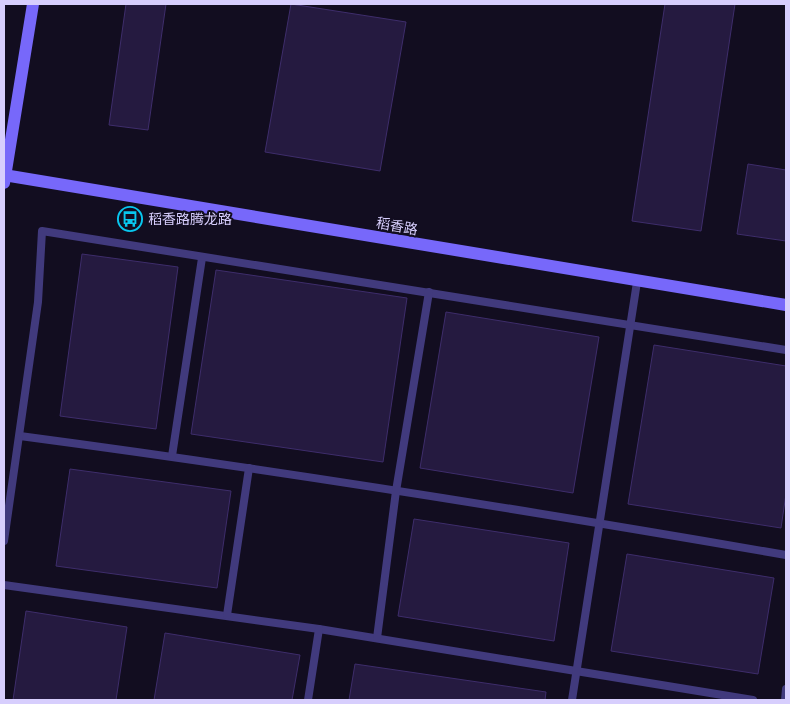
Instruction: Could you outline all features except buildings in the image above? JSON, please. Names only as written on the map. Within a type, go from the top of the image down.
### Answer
[{"type":"street","points":[[4,178],[33,4]]},
{"type":"street","name":"稻香路","points":[[4,178],[786,305]]},
{"type":"lane","points":[[4,541],[38,302],[42,231],[786,350]]},
{"type":"lane","points":[[172,456],[202,258]]},
{"type":"lane","points":[[572,700],[637,282]]},
{"type":"lane","points":[[377,638],[396,491],[429,292]]},
{"type":"lane","points":[[20,436],[172,456],[600,523],[786,555]]},
{"type":"lane","points":[[227,615],[249,468]]},
{"type":"lane","points":[[4,585],[319,629],[753,700]]},
{"type":"lane","points":[[308,700],[319,629]]},
{"type":"lane","points":[[785,700],[786,689]]},
{"type":"place","name":"稻香路腾龙路","points":[[130,219]]}]
